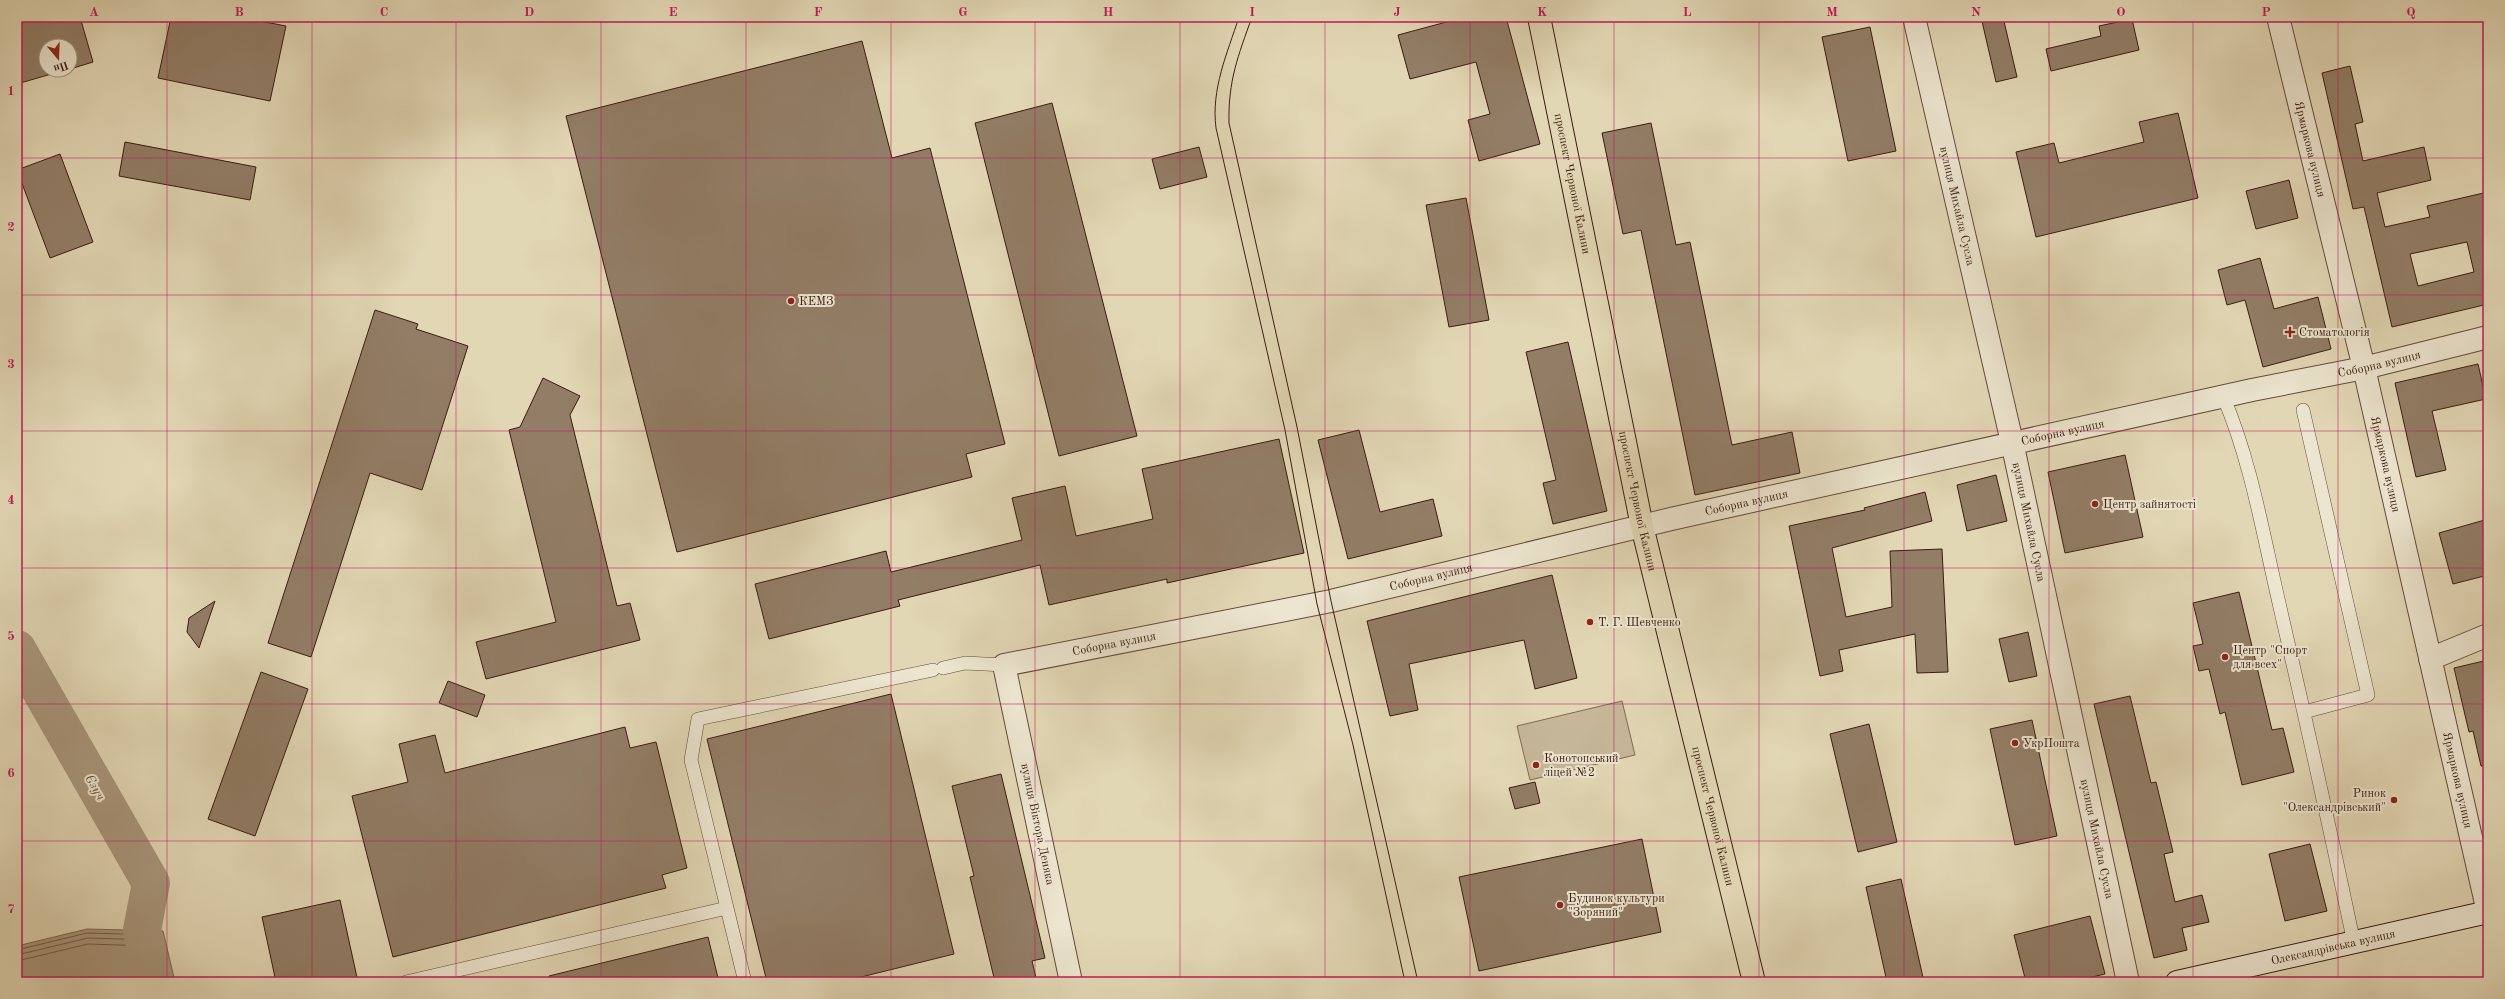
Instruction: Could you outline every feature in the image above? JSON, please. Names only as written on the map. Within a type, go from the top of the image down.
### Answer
[{"type":"main road","name":"проспект Червоної Калини","points":[[1539,17],[1642,526],[1754,982]]},
{"type":"street","name":"вулиця Михайла Сусла","points":[[1914,17],[2012,442],[2128,982]]},
{"type":"street","name":"Ярмаркова вулиця","points":[[2278,17],[2364,368],[2488,912]]},
{"type":"street","name":"Соборна вулиця","points":[[1004,665],[1331,601],[1642,526],[2012,442],[2223,396],[2364,368],[2488,337]]},
{"type":"street","points":[[2430,659],[2488,635]]},
{"type":"street","name":"вулиця Віктора Деняка","points":[[1004,665],[1071,982]]},
{"type":"street","name":"Олександрівська вулиця","points":[[2177,982],[2488,912]]},
{"type":"lane","points":[[2223,396],[2237,428],[2304,712],[2354,943]]},
{"type":"lane","points":[[2303,410],[2368,694],[2304,712]]},
{"type":"lane","points":[[745,982],[691,760],[698,719],[965,663],[1004,665]]},
{"type":"lane","points":[[406,982],[727,908]]},
{"type":"shaded area","points":[[1622,701],[1635,755],[1530,780],[1517,726]]},
{"type":"water","points":[[87,929],[163,931],[175,982],[17,982],[17,946]]},
{"type":"building","points":[[17,17],[80,17],[93,62],[78,67],[78,38],[38,38],[38,78],[17,84]]},
{"type":"building","points":[[171,17],[239,17],[286,26],[270,101],[158,78]]},
{"type":"building","points":[[1465,17],[1506,17],[1540,144],[1479,161],[1468,120],[1490,114],[1476,62],[1410,79],[1398,35]]},
{"type":"building","points":[[1981,17],[2003,17],[2017,77],[1996,82]]},
{"type":"building","points":[[2132,19],[2139,50],[2051,71],[2046,49],[2101,36],[2099,26]]},
{"type":"building","points":[[1870,27],[1896,151],[1848,161],[1822,37]]},
{"type":"building","name":"КЕМЗ","points":[[862,41],[892,158],[930,148],[1005,444],[966,454],[972,477],[677,552],[566,116]]},
{"type":"building","points":[[2350,66],[2363,122],[2355,124],[2363,161],[2424,147],[2431,180],[2377,193],[2385,227],[2430,217],[2427,206],[2488,192],[2488,304],[2392,327],[2364,207],[2353,209],[2322,73]],"holes":[[[2467,242],[2474,272],[2418,286],[2410,254]]]},
{"type":"building","points":[[1052,103],[1137,436],[1059,456],[975,123]]},
{"type":"building","points":[[2178,113],[2198,198],[2036,237],[2016,152],[2054,143],[2059,163],[2144,142],[2139,122]]},
{"type":"building","points":[[1651,123],[1676,245],[1690,242],[1732,445],[1792,432],[1800,473],[1695,495],[1641,230],[1623,234],[1602,133]]},
{"type":"building","points":[[125,142],[256,167],[250,200],[119,176]]},
{"type":"building","points":[[1199,147],[1207,177],[1160,189],[1152,159]]},
{"type":"building","points":[[60,154],[93,242],[50,258],[17,170]]},
{"type":"building","points":[[2289,180],[2298,218],[2256,229],[2246,191]]},
{"type":"building","points":[[1466,198],[1489,320],[1449,327],[1426,205]]},
{"type":"building","name":"Стоматологія","points":[[2260,258],[2274,309],[2318,297],[2331,349],[2263,367],[2245,300],[2227,305],[2218,270]]},
{"type":"building","points":[[375,310],[418,324],[416,329],[468,346],[422,490],[370,473],[311,657],[268,643]]},
{"type":"building","points":[[1568,342],[1607,511],[1553,524],[1543,483],[1556,480],[1526,352]]},
{"type":"building","points":[[2478,364],[2486,399],[2432,411],[2446,470],[2416,477],[2395,383]]},
{"type":"building","points":[[543,378],[580,396],[570,415],[617,606],[630,603],[640,640],[486,679],[476,642],[556,622],[509,430],[520,427]]},
{"type":"building","points":[[1359,430],[1380,512],[1433,499],[1442,536],[1348,559],[1318,440]]},
{"type":"building","points":[[1279,439],[1304,553],[1167,583],[1167,579],[1049,605],[1040,565],[898,600],[900,606],[769,639],[755,584],[886,551],[891,572],[1022,540],[1012,498],[1065,486],[1076,536],[1153,519],[1142,469]]},
{"type":"building","name":"Центр зайнятості","points":[[2125,455],[2143,537],[2065,553],[2048,472]]},
{"type":"building","points":[[1996,475],[2007,521],[1967,531],[1957,485]]},
{"type":"building","points":[[1925,492],[1932,521],[1832,548],[1846,617],[1892,607],[1890,551],[1942,549],[1948,672],[1917,673],[1915,634],[1839,650],[1843,671],[1820,676],[1789,526],[1865,510],[1864,508]]},
{"type":"building","points":[[2488,519],[2488,575],[2453,584],[2439,533]]},
{"type":"building","points":[[1552,575],[1577,678],[1535,689],[1524,640],[1409,664],[1418,710],[1390,716],[1367,621]]},
{"type":"building","name":"Центр \"Спорт для всех\"","points":[[2239,592],[2272,730],[2283,728],[2294,772],[2242,785],[2225,712],[2220,714],[2209,669],[2199,671],[2193,646],[2203,644],[2193,603]]},
{"type":"building","points":[[215,601],[199,648],[187,632],[189,618]]},
{"type":"building","points":[[2028,632],[2037,676],[2009,682],[1999,639]]},
{"type":"building","points":[[2488,660],[2488,766],[2481,766],[2473,731],[2469,732],[2454,668]]},
{"type":"building","points":[[261,672],[308,689],[255,836],[208,819]]},
{"type":"building","points":[[448,681],[485,695],[477,717],[439,703]]},
{"type":"building","points":[[891,694],[954,954],[841,982],[767,982],[707,739]]},
{"type":"building","points":[[2130,696],[2151,783],[2156,782],[2173,852],[2164,854],[2175,902],[2202,895],[2209,922],[2182,928],[2187,950],[2154,958],[2094,704]]},
{"type":"building","points":[[2032,720],[2057,836],[2015,845],[1990,729]]},
{"type":"building","points":[[1869,724],[1897,842],[1858,852],[1830,734]]},
{"type":"building","points":[[625,727],[630,748],[656,742],[687,868],[662,875],[666,888],[393,957],[352,796],[408,782],[399,744],[435,735],[445,773]]},
{"type":"building","points":[[1001,774],[1045,958],[1032,961],[1037,982],[995,982],[970,877],[974,876],[952,786]]},
{"type":"building","points":[[1535,782],[1540,803],[1515,809],[1509,788]]},
{"type":"building","name":"Будинок культури \"Зоряний\"","points":[[1642,839],[1661,932],[1479,971],[1459,877]]},
{"type":"building","points":[[2310,844],[2327,911],[2285,921],[2269,854]]},
{"type":"building","points":[[1901,879],[1924,982],[1887,982],[1866,887]]},
{"type":"building","points":[[340,900],[358,982],[276,982],[262,917]]},
{"type":"building","points":[[2090,916],[2105,974],[2070,982],[2026,982],[2014,935]]},
{"type":"building","points":[[708,937],[719,982],[549,982],[549,976]]},
{"type":"waterway","name":"Єзуч","points":[[17,649],[151,883],[142,930],[152,982]]},
{"type":"tram line","points":[[1239,17],[1225,58],[1218,85],[1215,114],[1216,128],[1285,430],[1317,604],[1353,745],[1405,982]]},
{"type":"tram line","points":[[1252,17],[1238,57],[1232,81],[1229,123],[1297,427],[1331,601],[1418,982]]},
{"type":"place","name":"КЕМЗ","points":[[791,301]]},
{"type":"place","name":"Стоматологія","points":[[2290,332]]},
{"type":"place","name":"Центр зайнятості","points":[[2095,504]]},
{"type":"place","name":"Т. Г. Шевченко","points":[[1590,622]]},
{"type":"place","name":"Центр \"Спорт для всех\"","points":[[2225,657]]},
{"type":"place","name":"УкрПошта","points":[[2015,743]]},
{"type":"place","name":"Конотопський ліцей №2","points":[[1536,765]]},
{"type":"place","name":"Ринок \"Олександрівський\"","points":[[2394,800]]},
{"type":"place","name":"Будинок культури \"Зоряний\"","points":[[1560,905]]}]
